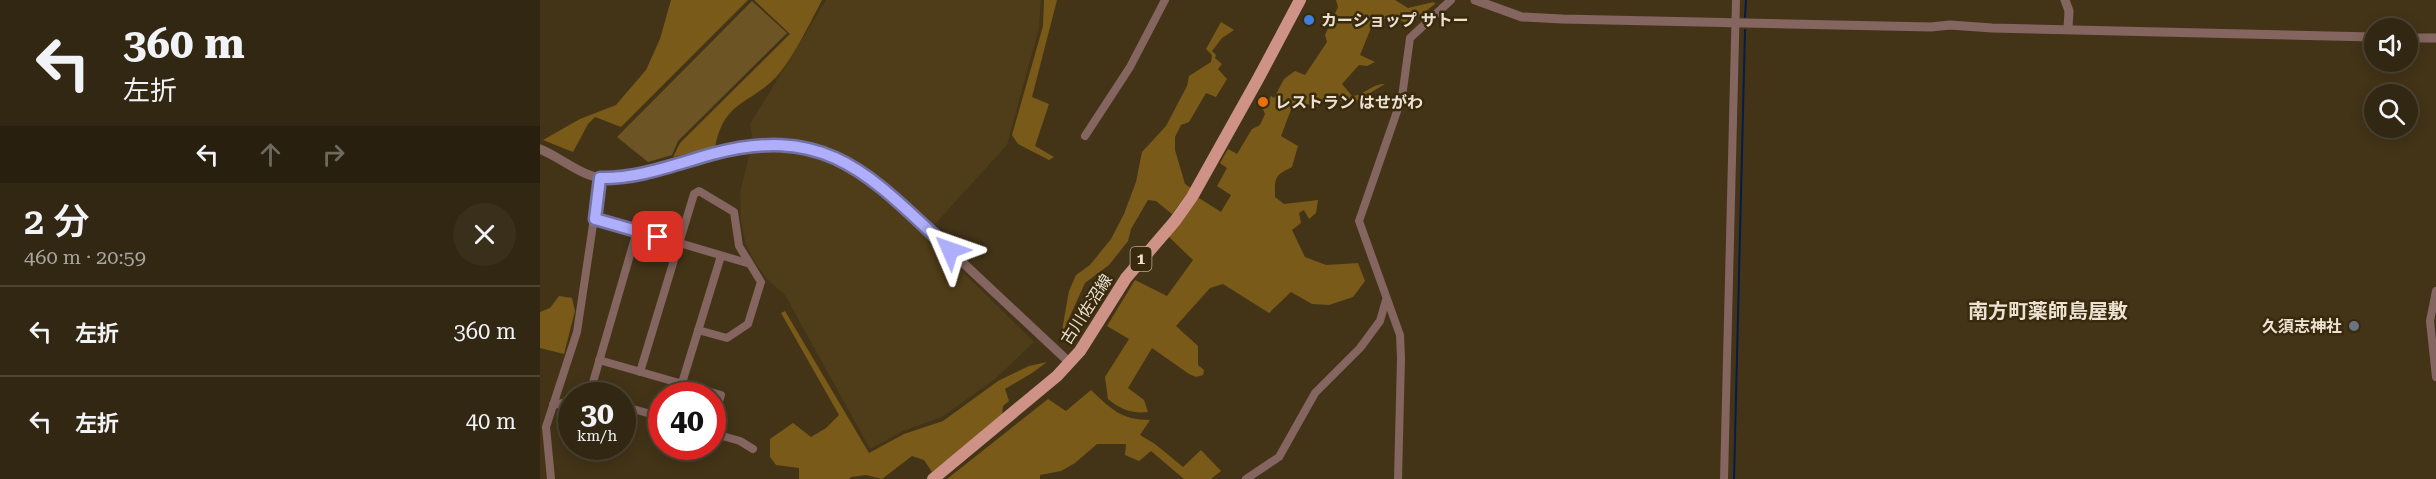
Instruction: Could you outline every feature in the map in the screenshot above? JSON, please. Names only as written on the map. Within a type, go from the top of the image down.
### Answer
[{"type":"main road","name":"古川佐沼線","points":[[933,479],[1071,363],[1126,278],[1175,221],[1192,197],[1264,70],[1300,0]]},
{"type":"street","points":[[1085,136],[1130,67],[1165,0]]},
{"type":"street","points":[[1398,479],[1401,347],[1396,322],[1386,300],[1359,221],[1360,212],[1402,97],[1410,38],[1451,0]]},
{"type":"street","points":[[1475,0],[1522,17],[2364,37]]},
{"type":"street","points":[[1724,479],[1736,0]]},
{"type":"street","points":[[2065,0],[2069,11],[2068,28]]},
{"type":"street","points":[[2418,38],[2436,38]]},
{"type":"street","points":[[540,149],[600,178],[628,177],[746,146],[792,147],[833,156],[866,174],[881,186],[1071,363]]},
{"type":"street","points":[[550,479],[546,427],[577,332],[600,178]]},
{"type":"street","points":[[640,372],[694,194],[699,191],[734,212],[739,246],[747,263],[761,282],[748,324],[727,338],[698,330]]},
{"type":"street","points":[[595,219],[747,263]]},
{"type":"street","points":[[593,382],[637,231]]},
{"type":"street","points":[[683,382],[721,255]]},
{"type":"street","points":[[2436,291],[2430,321],[2436,377]]},
{"type":"street","points":[[1246,479],[1279,457],[1315,393],[1360,348],[1380,321],[1386,300]]},
{"type":"street","points":[[599,360],[675,382]]},
{"type":"street","points":[[553,405],[558,404]]},
{"type":"street","points":[[726,437],[740,441],[753,449]]},
{"type":"shaded area","points":[[671,0],[748,0],[621,127],[595,117],[588,124],[573,152],[543,140],[580,119],[616,105],[646,70],[660,39]]},
{"type":"shaded area","points":[[754,0],[822,0],[783,69],[767,86],[732,111],[719,131],[715,147],[673,157],[680,143],[790,34]]},
{"type":"shaded area","points":[[826,0],[1041,0],[1039,28],[1007,145],[925,235],[1034,342],[995,379],[942,417],[903,431],[870,449],[785,295],[767,279],[753,260],[745,242],[741,221],[740,192],[753,141],[750,124]]},
{"type":"shaded area","points":[[1044,0],[1057,0],[1032,97],[1049,104],[1035,146],[1054,157],[1049,160],[1018,144],[1012,135],[1043,26]]},
{"type":"shaded area","points":[[1336,0],[1395,0],[1408,8],[1434,2],[1435,4],[1409,24],[1389,16],[1371,28],[1360,55],[1375,62],[1367,66],[1359,65],[1342,84],[1352,96],[1385,84],[1353,103],[1327,99],[1317,107],[1300,102],[1292,107],[1281,136],[1298,146],[1292,167],[1277,178],[1275,197],[1284,204],[1318,200],[1316,213],[1309,219],[1304,210],[1299,213],[1301,223],[1292,230],[1305,257],[1326,265],[1358,263],[1365,281],[1353,297],[1329,305],[1312,304],[1291,292],[1269,313],[1223,284],[1210,288],[1176,326],[1198,346],[1198,365],[1204,370],[1203,375],[1196,377],[1189,374],[1152,348],[1128,388],[1144,400],[1148,412],[1131,411],[1117,406],[1108,399],[1105,377],[1129,339],[1107,326],[1135,280],[1167,296],[1193,260],[1169,237],[1199,198],[1221,212],[1231,195],[1217,186],[1227,168],[1220,163],[1228,149],[1237,154],[1252,129],[1260,125],[1265,114],[1263,109],[1271,96],[1274,98],[1284,79],[1295,71],[1305,75],[1327,42],[1325,35],[1338,7]]},
{"type":"shaded area","points":[[752,1],[787,33],[678,141],[672,155],[648,162],[617,137]]},
{"type":"shaded area","points":[[1221,22],[1234,30],[1222,38],[1212,51],[1216,55],[1215,58],[1222,64],[1218,69],[1227,79],[1216,97],[1206,93],[1189,122],[1181,125],[1175,137],[1175,150],[1185,184],[1191,188],[1172,214],[1156,201],[1148,200],[1131,229],[1128,241],[1109,265],[1085,283],[1061,336],[1069,291],[1076,275],[1090,265],[1111,239],[1124,214],[1136,182],[1142,152],[1166,126],[1187,86],[1189,76],[1211,62],[1212,55],[1206,49]]},
{"type":"shaded area","points":[[559,296],[572,298],[575,311],[564,354],[540,348],[540,312],[550,308]]},
{"type":"shaded area","points":[[785,311],[869,453],[904,434],[943,421],[998,381],[1029,366],[1047,362],[1005,389],[1009,401],[1003,406],[1002,415],[932,472],[924,460],[912,456],[882,479],[866,475],[849,479],[799,479],[799,468],[776,465],[770,457],[770,439],[793,423],[811,437],[826,428],[839,415],[781,313]]},
{"type":"shaded area","points":[[1091,390],[1124,416],[1150,420],[1140,435],[1183,467],[1201,450],[1221,471],[1211,479],[1184,479],[1151,451],[1139,461],[1125,455],[1126,444],[1097,444],[1075,463],[1061,471],[1040,475],[1040,479],[947,479],[1048,399],[1066,411]]},
{"type":"waterway","points":[[1745,17],[1746,0]]},
{"type":"waterway","points":[[1734,479],[1745,30]]},
{"type":"place","name":"カーショップ サトー","points":[[1309,20]]},
{"type":"place","name":"レストラン はせがわ","points":[[1263,102]]},
{"type":"place","name":"久須志神社","points":[[2354,326]]},
{"type":"district","name":"南方町薬師島屋敷","points":[[2048,311]]},
{"type":"route","points":[[658,237],[595,219],[600,178],[628,177],[734,148],[765,145],[792,147],[827,154],[851,165],[881,186],[950,250]]}]
